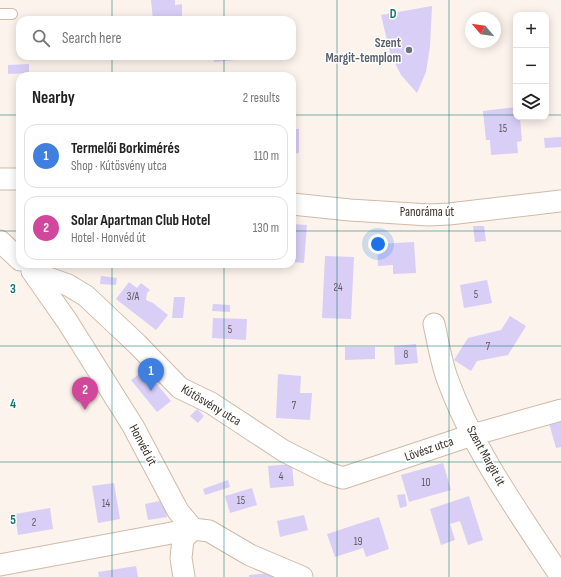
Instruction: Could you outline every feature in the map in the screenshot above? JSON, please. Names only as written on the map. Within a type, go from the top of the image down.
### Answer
[{"type":"street","points":[[0,180],[16,178]]},
{"type":"street","name":"Panoráma út","points":[[296,204],[350,210],[449,214],[561,201]]},
{"type":"street","name":"Honvéd út","points":[[0,241],[16,256]]},
{"type":"street","name":"Honvéd út","points":[[27,268],[67,321],[133,426],[178,511],[193,529]]},
{"type":"street","name":"Kútösvény utca","points":[[30,268],[68,285],[86,296],[137,344],[180,388],[211,403],[284,451],[328,473],[343,478]]},
{"type":"street","name":"Szent Margit út","points":[[434,324],[447,377],[472,435],[507,495],[561,577]]},
{"type":"street","name":"Lövész utca","points":[[343,478],[472,435],[561,410]]},
{"type":"street","points":[[184,577],[181,558],[183,538],[193,529]]},
{"type":"street","points":[[0,564],[193,529],[209,531],[250,555],[302,577]]},
{"type":"lane","points":[[0,14],[12,14]]},
{"type":"building","points":[[151,0],[175,0],[175,5],[182,4],[182,16],[153,16]]},
{"type":"building","name":"Szent Margit-templom","points":[[432,6],[430,46],[426,72],[417,93],[401,75],[390,53],[381,15]]},
{"type":"building","points":[[214,60],[235,60],[214,62]]},
{"type":"building","points":[[29,64],[29,72],[16,72],[16,74],[8,74],[8,65]]},
{"type":"building","points":[[513,107],[513,120],[520,120],[522,141],[517,142],[518,153],[491,155],[490,140],[486,140],[483,111]]},
{"type":"building","points":[[296,129],[299,129],[299,153],[296,153]]},
{"type":"building","points":[[561,137],[561,147],[545,148],[544,138]]},
{"type":"building","points":[[296,224],[307,225],[304,263],[296,262]]},
{"type":"building","points":[[473,226],[484,226],[486,241],[475,242]]},
{"type":"building","points":[[414,242],[416,273],[393,274],[393,265],[378,266],[377,244]]},
{"type":"building","points":[[325,256],[354,257],[351,319],[322,318]]},
{"type":"building","points":[[101,276],[117,278],[116,285],[100,284]]},
{"type":"building","points":[[487,280],[492,303],[464,308],[460,285]]},
{"type":"building","points":[[129,282],[137,288],[141,283],[150,290],[147,293],[146,300],[153,303],[168,315],[156,330],[116,299]]},
{"type":"building","points":[[174,297],[185,297],[183,318],[172,318]]},
{"type":"building","points":[[213,304],[230,305],[230,312],[212,311]]},
{"type":"building","points":[[510,316],[526,326],[508,355],[477,361],[471,371],[454,360],[468,338],[501,330]]},
{"type":"building","points":[[213,318],[247,319],[246,340],[212,338]]},
{"type":"building","points":[[416,344],[418,363],[395,365],[394,346]]},
{"type":"building","points":[[345,347],[375,347],[375,359],[345,360]]},
{"type":"building","points":[[145,370],[171,401],[157,412],[131,380]]},
{"type":"building","points":[[278,374],[301,376],[300,393],[312,393],[310,420],[276,418]]},
{"type":"building","points":[[197,409],[204,416],[198,423],[190,416]]},
{"type":"building","points":[[561,420],[561,447],[556,448],[549,423]]},
{"type":"building","points":[[443,463],[451,490],[409,502],[401,475]]},
{"type":"building","points":[[292,464],[294,486],[270,488],[268,466]]},
{"type":"building","points":[[228,480],[230,487],[205,495],[203,489]]},
{"type":"building","points":[[114,483],[120,519],[98,523],[92,486]]},
{"type":"building","points":[[252,488],[257,505],[230,513],[225,496]]},
{"type":"building","points":[[405,494],[407,506],[400,508],[397,495]]},
{"type":"building","points":[[469,496],[483,540],[468,545],[460,521],[450,524],[455,540],[441,545],[430,509]]},
{"type":"building","points":[[164,500],[167,517],[148,520],[145,504]]},
{"type":"building","points":[[50,508],[53,529],[18,535],[15,514]]},
{"type":"building","points":[[304,515],[308,530],[280,537],[277,521]]},
{"type":"building","points":[[379,517],[389,549],[366,557],[363,548],[335,557],[327,534]]},
{"type":"building","points":[[136,566],[138,577],[99,577],[98,572]]},
{"type":"building","points":[[272,573],[272,577],[249,577],[249,575]]},
{"type":"place","name":"Szent Margit-templom","points":[[409,50]]},
{"type":"place","name":"Termelői Borkimérés","points":[[151,391]]},
{"type":"place","name":"Solar Apartman Club Hotel","points":[[85,410]]}]
